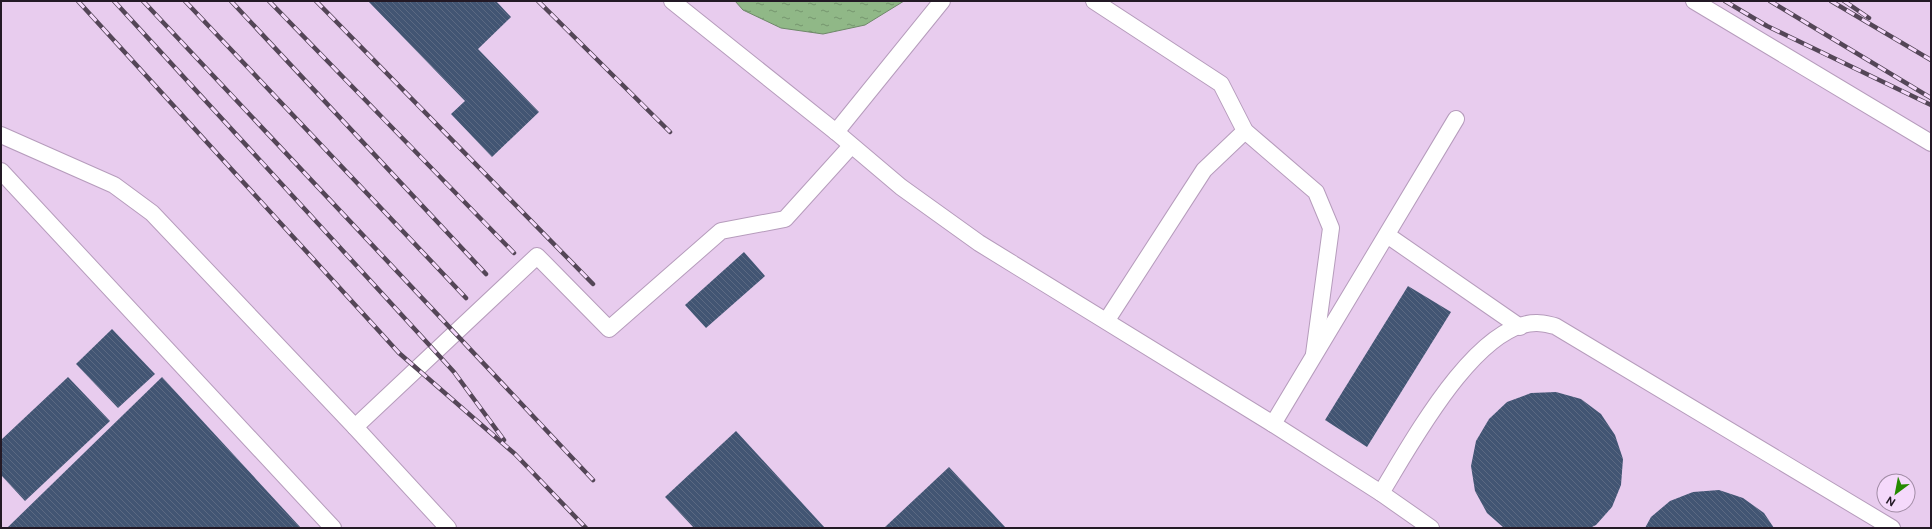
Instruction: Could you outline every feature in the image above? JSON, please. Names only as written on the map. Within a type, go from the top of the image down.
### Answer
[{"type":"lane","points":[[672,1],[836,132],[901,188],[979,243],[1107,320],[1381,492],[1431,528]]},
{"type":"lane","points":[[836,132],[942,1]]},
{"type":"lane","points":[[1094,1],[1221,84],[1245,131],[1316,192],[1331,228],[1314,354]]},
{"type":"lane","points":[[1694,1],[1931,143]]},
{"type":"lane","points":[[1273,424],[1456,119]]},
{"type":"lane","points":[[1107,320],[1204,170],[1245,131]]},
{"type":"lane","points":[[1,135],[114,185],[152,213],[355,427],[448,528]]},
{"type":"lane","points":[[355,427],[537,256],[608,329],[721,231],[739,226],[785,219],[851,146]]},
{"type":"lane","points":[[1,171],[333,528]]},
{"type":"lane","points":[[1387,235],[1520,327]]},
{"type":"lane","points":[[1381,492],[1441,398],[1466,366],[1486,346],[1520,327],[1537,323],[1555,326],[1892,528]]},
{"type":"water","points":[[735,1],[904,1],[865,25],[823,34],[781,28],[743,10]]},
{"type":"building","points":[[368,1],[496,1],[511,17],[478,49],[539,112],[492,157],[451,114],[465,101]]},
{"type":"building","points":[[744,252],[765,276],[706,328],[685,305]]},
{"type":"building","points":[[1408,286],[1451,312],[1367,447],[1325,420]]},
{"type":"building","points":[[112,329],[155,374],[118,408],[76,364]]},
{"type":"building","points":[[68,377],[110,421],[25,501],[1,475],[1,440]]},
{"type":"building","points":[[162,377],[301,528],[7,528]]},
{"type":"building","points":[[1556,392],[1581,399],[1601,414],[1615,435],[1623,459],[1621,485],[1612,507],[1596,525],[1590,528],[1504,528],[1487,513],[1475,491],[1471,466],[1476,441],[1489,419],[1507,402],[1531,393]]},
{"type":"building","points":[[736,431],[825,528],[694,528],[665,497]]},
{"type":"building","points":[[949,467],[1006,528],[884,528]]},
{"type":"building","points":[[1719,490],[1743,498],[1764,513],[1774,528],[1645,528],[1651,517],[1670,501],[1693,492]]},
{"type":"railway","points":[[78,1],[399,353],[515,454],[586,528]]},
{"type":"railway","points":[[114,1],[454,372],[504,440]]},
{"type":"railway","points":[[143,1],[593,480]]},
{"type":"railway","points":[[185,1],[466,298]]},
{"type":"railway","points":[[231,1],[486,274]]},
{"type":"railway","points":[[269,1],[514,253]]},
{"type":"railway","points":[[316,1],[593,284]]},
{"type":"railway","points":[[538,1],[670,132]]},
{"type":"railway","points":[[1725,1],[1767,26],[1931,105]]},
{"type":"railway","points":[[1770,1],[1931,98]]},
{"type":"railway","points":[[1831,1],[1931,60]]},
{"type":"railway","points":[[1844,1],[1869,18]]}]
